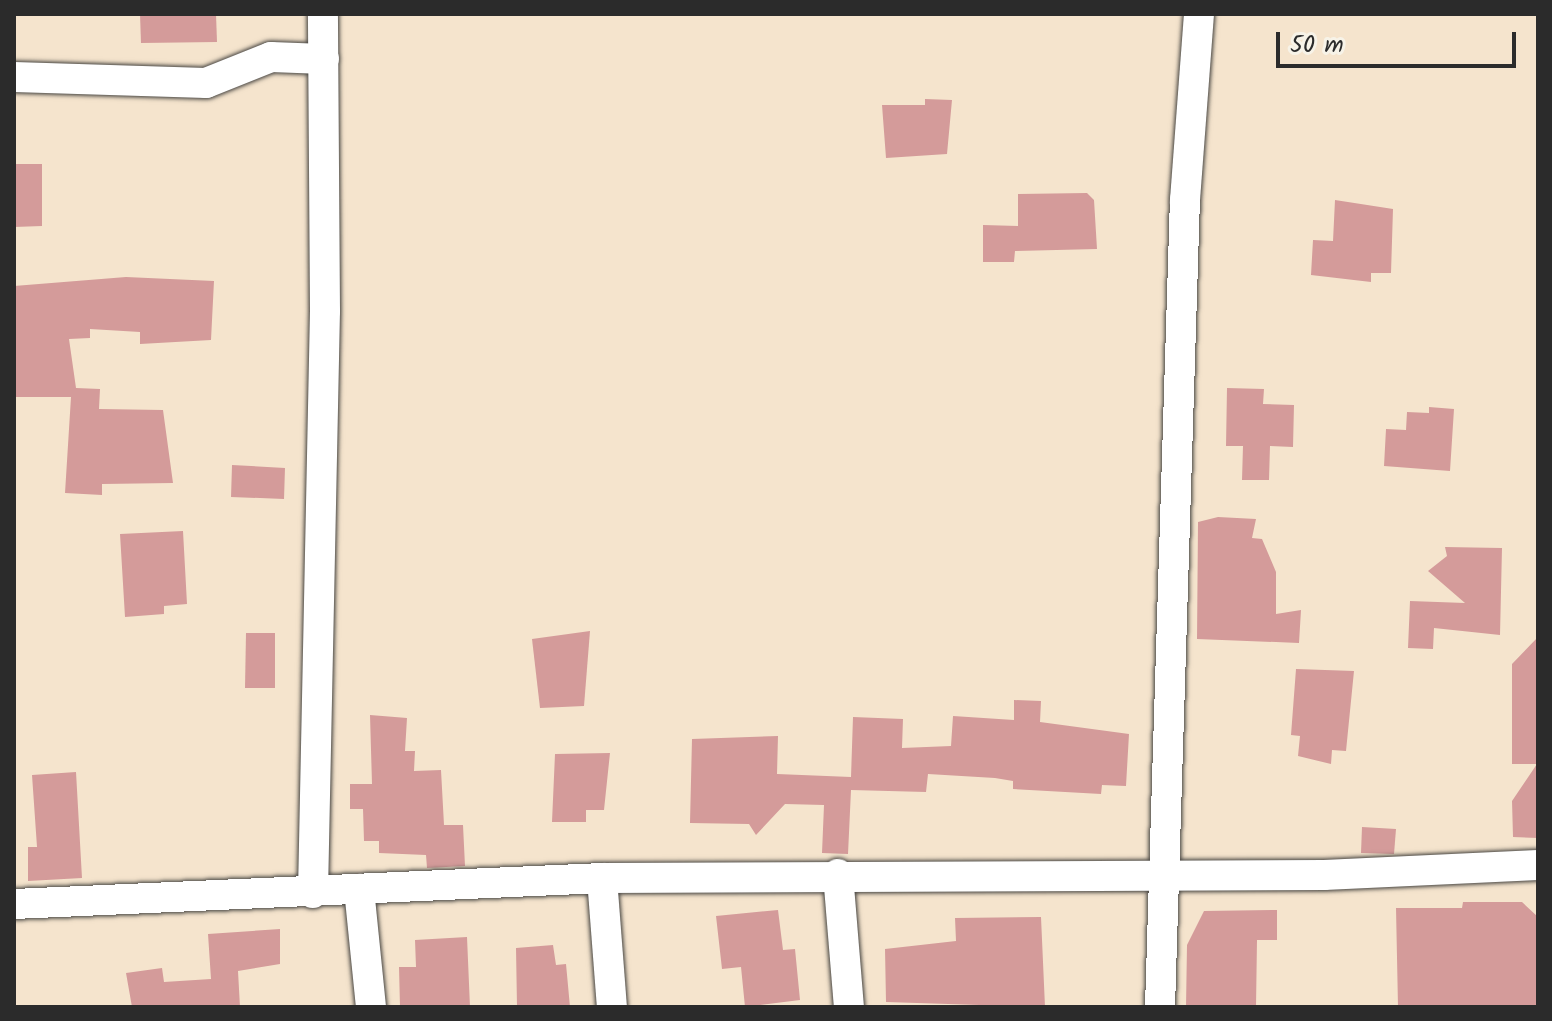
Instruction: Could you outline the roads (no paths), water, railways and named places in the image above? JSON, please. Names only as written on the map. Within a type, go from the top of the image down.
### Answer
[{"type":"street","points":[[313,893],[323,14]]},
{"type":"street","points":[[1160,1007],[1185,200],[1199,14]]},
{"type":"street","points":[[14,77],[206,83],[271,57],[324,59]]},
{"type":"street","points":[[14,904],[602,878],[838,874],[1165,876],[1538,865]]},
{"type":"street","points":[[838,874],[849,1007]]},
{"type":"street","points":[[602,878],[612,1007]]},
{"type":"street","points":[[359,889],[371,1007]]}]
